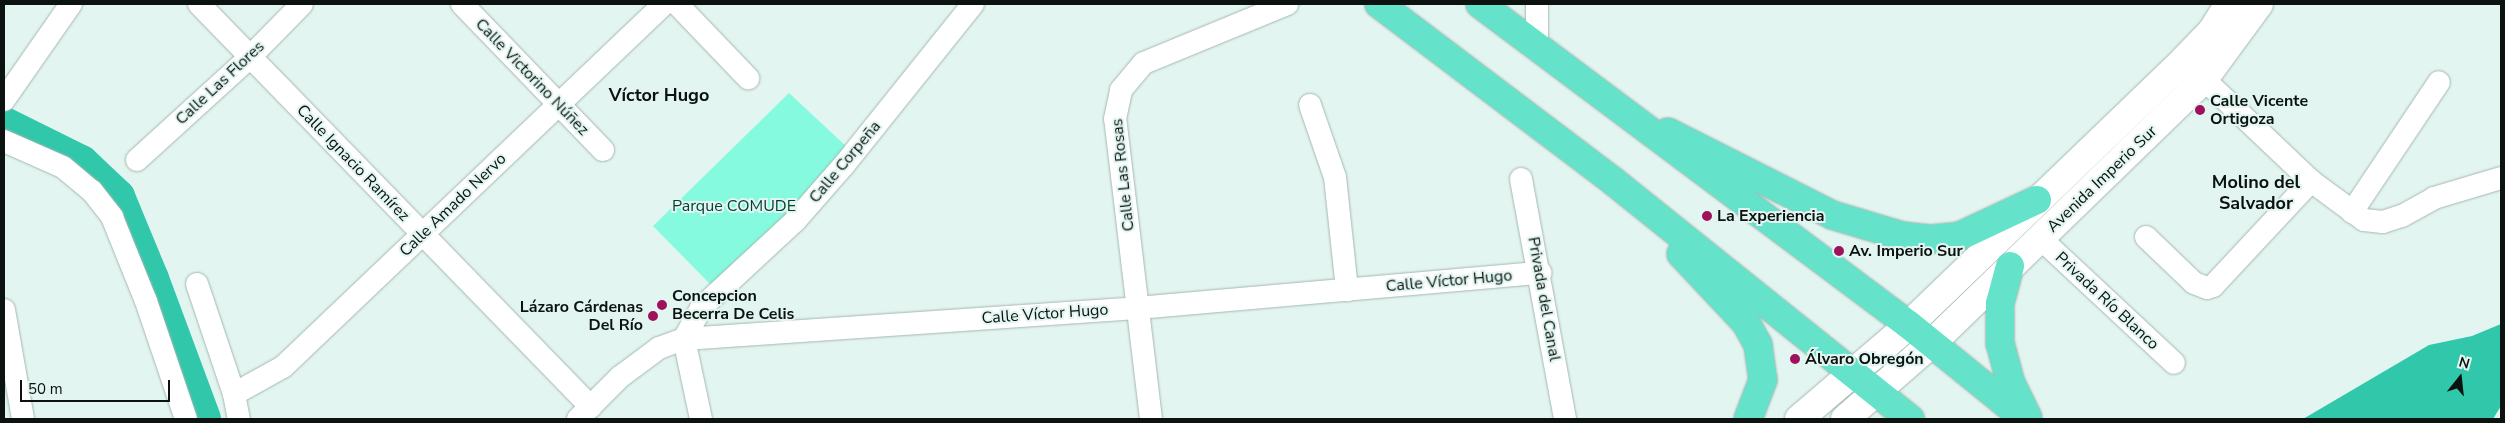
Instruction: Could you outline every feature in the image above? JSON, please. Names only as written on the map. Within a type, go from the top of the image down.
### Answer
[{"type":"highway","points":[[1379,4],[1613,181],[1910,419]]},
{"type":"highway","points":[[1480,4],[1909,325],[2026,419]]},
{"type":"highway","points":[[1631,118],[1691,141],[1832,215],[1902,236],[1932,239],[1960,236],[2037,200]]},
{"type":"highway","points":[[1613,181],[1753,334],[1762,356],[1763,380],[1748,419]]},
{"type":"highway","points":[[2010,266],[2000,304],[2000,343],[2010,381],[2026,419]]},
{"type":"street","points":[[4,100],[71,4]]},
{"type":"street","name":"Calle Ignacio Ramírez","points":[[199,4],[422,234],[585,413]]},
{"type":"street","name":"Calle Las Flores","points":[[137,160],[250,57],[302,4]]},
{"type":"street","name":"Calle Victorino Núñez","points":[[462,4],[603,150]]},
{"type":"street","name":"Calle Amado Nervo","points":[[234,394],[283,368],[664,4]]},
{"type":"street","points":[[677,4],[748,78]]},
{"type":"street","name":"Calle Corpeña","points":[[684,339],[702,308],[713,295],[795,221],[844,165],[973,4]]},
{"type":"street","name":"Calle Las Rosas","points":[[1151,419],[1115,119],[1121,90],[1144,63],[1287,4]]},
{"type":"street","points":[[1537,4],[1537,47]]},
{"type":"street","name":"Avenida Imperio Sur","points":[[1799,419],[1909,325],[2184,60],[2212,31],[2229,4]]},
{"type":"street","name":"Avenida Imperio Sur","points":[[1844,419],[1877,393],[1932,343],[2204,80],[2259,4]]},
{"type":"street","points":[[2184,60],[2311,181],[2364,220],[2383,222],[2402,216],[2434,198],[2501,178]]},
{"type":"street","points":[[2352,212],[2439,82]]},
{"type":"street","points":[[1310,105],[1335,177],[1347,290]]},
{"type":"street","points":[[4,141],[63,168],[92,191],[112,217],[146,301],[186,419]]},
{"type":"street","name":"Privada del Canal","points":[[1521,178],[1540,272],[1565,419]]},
{"type":"street","points":[[2146,236],[2194,283],[2207,288],[2213,286],[2311,181]]},
{"type":"street","name":"Privada Río Blanco","points":[[2040,238],[2174,364]]},
{"type":"street","name":"Calle Víctor Hugo","points":[[585,413],[620,377],[660,348],[684,339],[1138,308],[1540,272]]},
{"type":"street","points":[[197,284],[234,394],[239,419]]},
{"type":"street","points":[[4,310],[23,419]]},
{"type":"street","points":[[684,339],[701,419]]},
{"type":"green space","name":"Parque COMUDE","points":[[789,93],[848,148],[786,215],[712,286],[653,226]]},
{"type":"shaded area","points":[[2501,324],[2501,406],[2493,419],[2303,419],[2429,345],[2472,336]]},
{"type":"waterway","points":[[4,125],[81,163],[117,197],[151,279],[203,419]]},
{"type":"place","name":"Calle Vicente Ortigoza","points":[[2200,110]]},
{"type":"place","name":"La Experiencia","points":[[1707,216]]},
{"type":"place","name":"Av. Imperio Sur","points":[[1839,251]]},
{"type":"place","name":"Concepcion Becerra De Celis","points":[[662,305]]},
{"type":"place","name":"Lázaro Cárdenas Del Río","points":[[653,316]]},
{"type":"place","name":"Álvaro Obregón","points":[[1795,359]]},
{"type":"district","name":"Víctor Hugo","points":[[659,95]]},
{"type":"district","name":"Molino del Salvador","points":[[2256,193]]}]
